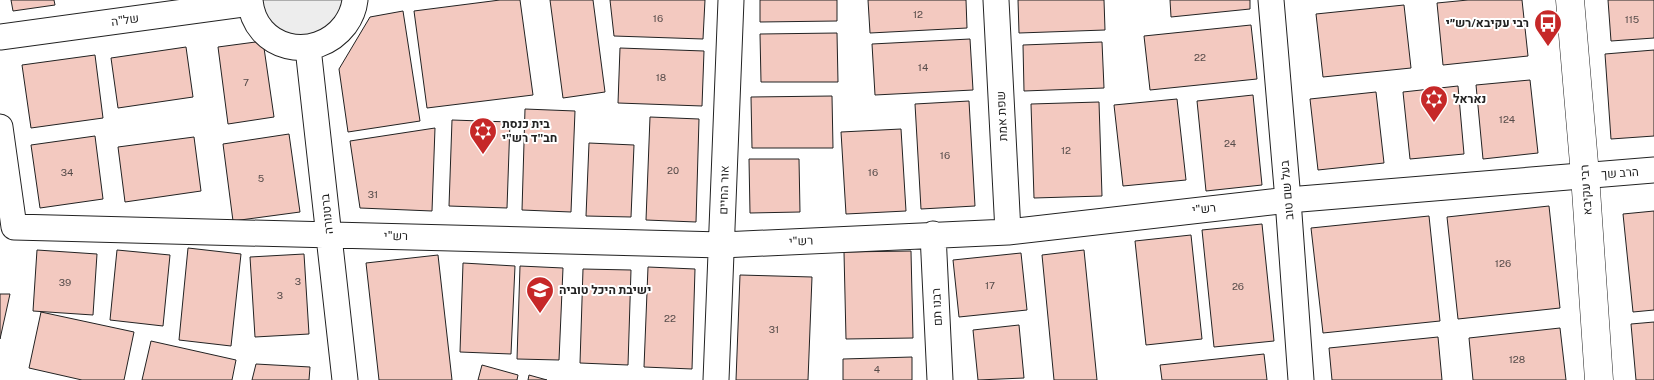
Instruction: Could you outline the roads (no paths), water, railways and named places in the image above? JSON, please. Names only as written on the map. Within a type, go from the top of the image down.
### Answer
[{"type":"street","points":[[250,1],[255,18],[270,36],[292,47],[308,48],[324,44],[338,34],[349,20],[354,0]]},
{"type":"street","name":"אור החיים","points":[[716,380],[731,0]]},
{"type":"street","name":"שפת אמת","points":[[996,0],[1008,232]]},
{"type":"street","name":"בעל שם טוב","points":[[1271,0],[1301,380]]},
{"type":"street","name":"רבי עקיבא","points":[[1570,0],[1600,380]]},
{"type":"street","name":"של\"ה","points":[[0,37],[250,1]]},
{"type":"street","name":"ברטנורה","points":[[308,48],[345,380]]},
{"type":"street","name":"רש\"י","points":[[0,127],[14,227],[722,245],[1008,232],[1288,200],[1585,175]]},
{"type":"street","name":"הרב שך","points":[[1585,175],[1654,170]]},
{"type":"street","name":"רבנו תם","points":[[933,234],[940,380]]},
{"type":"place","name":"רבי עקיבא/רש״י","points":[[1548,47]]},
{"type":"place","name":"נאראל","points":[[1434,123]]},
{"type":"place","name":"בית כנסת חב\"ד רש\"י","points":[[483,155]]},
{"type":"place","name":"ישיבת היכל טוביה","points":[[540,314]]}]
